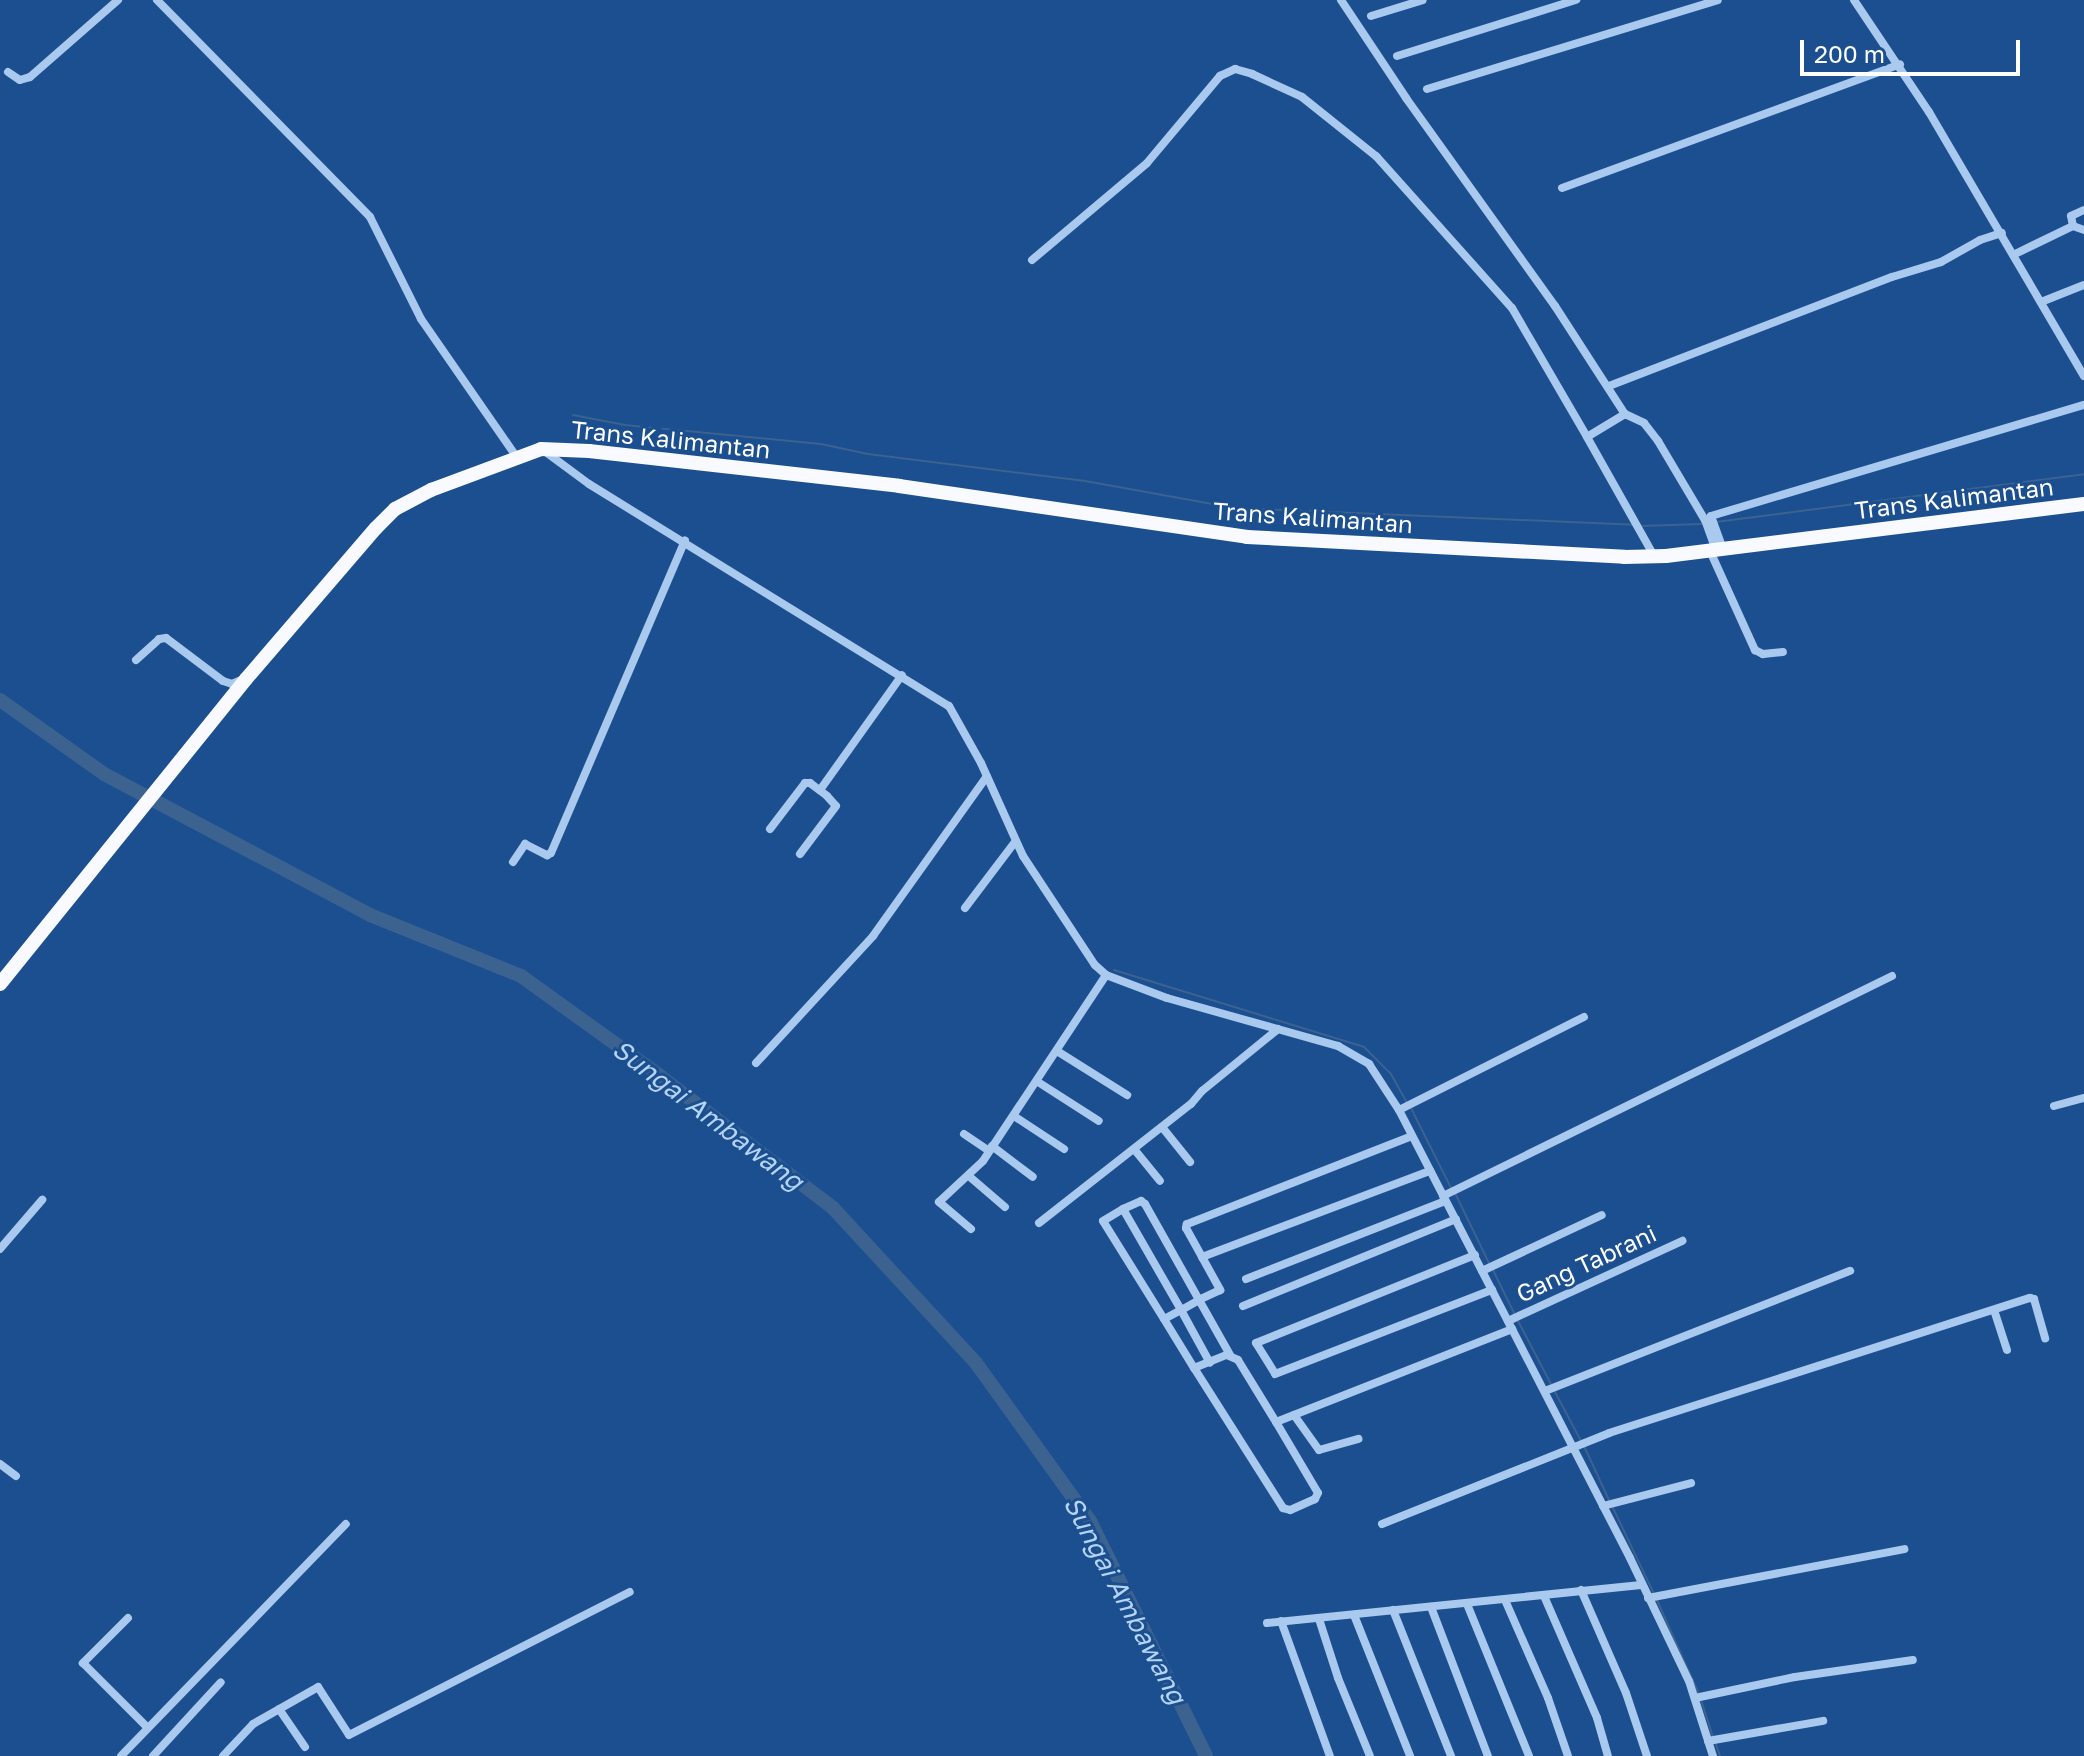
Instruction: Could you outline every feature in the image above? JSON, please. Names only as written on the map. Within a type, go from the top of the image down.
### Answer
[{"type":"highway","points":[[0,984],[246,679],[358,547],[395,509],[431,490],[541,449]]},
{"type":"highway","name":"Trans Kalimantan","points":[[541,449],[885,484],[1247,537],[1654,557],[2084,504]]},
{"type":"street","points":[[8,72],[20,80],[30,77],[118,0]]},
{"type":"street","points":[[157,0],[370,217],[421,319],[516,456]]},
{"type":"street","points":[[1341,0],[1609,386],[1625,414],[1644,423],[1658,441],[1709,523],[1716,550],[1757,653],[1783,652]]},
{"type":"street","points":[[1371,16],[1423,0]]},
{"type":"street","points":[[1397,56],[1576,0]]},
{"type":"street","points":[[1427,89],[1718,0]]},
{"type":"street","points":[[1854,0],[1900,64],[2015,254],[2084,376]]},
{"type":"street","points":[[1562,188],[1798,107],[1900,64]]},
{"type":"street","points":[[1032,260],[1147,163],[1220,76],[1235,69],[1302,97],[1376,156],[1512,308],[1587,437],[1629,517],[1642,531],[1654,557]]},
{"type":"street","points":[[2073,226],[2071,216],[2084,210]]},
{"type":"street","points":[[2015,254],[2073,226],[2084,230]]},
{"type":"street","points":[[1609,386],[1892,277],[1941,262],[1980,240],[2002,233]]},
{"type":"street","points":[[2041,302],[2084,285]]},
{"type":"street","points":[[2074,358],[2084,354]]},
{"type":"street","points":[[1709,523],[1713,515],[2084,405]]},
{"type":"street","points":[[1587,437],[1625,414]]},
{"type":"street","points":[[541,449],[589,484],[949,706],[987,776],[1015,842],[1083,948],[1106,975],[1140,990],[1338,1046],[1362,1057],[1376,1071],[1406,1107],[1412,1136],[1475,1255],[1488,1268],[1492,1290],[1578,1444],[1603,1506],[1695,1698],[1713,1756]]},
{"type":"street","points":[[513,862],[525,844],[547,855],[551,853],[685,541]]},
{"type":"street","points":[[136,660],[162,637],[223,681],[232,684],[246,679]]},
{"type":"street","points":[[820,790],[902,675]]},
{"type":"street","points":[[756,1063],[873,936],[987,776]]},
{"type":"street","points":[[770,829],[805,783],[820,790],[836,806],[800,854]]},
{"type":"street","points":[[965,908],[1015,842]]},
{"type":"street","points":[[971,1229],[939,1202],[970,1177],[991,1149],[1106,975]]},
{"type":"street","points":[[1246,1279],[1444,1197],[1892,976]]},
{"type":"street","points":[[1406,1107],[1584,1017]]},
{"type":"street","points":[[1039,1223],[1162,1127],[1278,1029]]},
{"type":"street","points":[[1057,1051],[1127,1095]]},
{"type":"street","points":[[1038,1082],[1099,1121]]},
{"type":"street","points":[[2054,1106],[2084,1098]]},
{"type":"street","points":[[1014,1116],[1064,1149]]},
{"type":"street","points":[[1162,1127],[1190,1162]]},
{"type":"street","points":[[964,1134],[1033,1177]]},
{"type":"street","points":[[1164,1319],[1220,1290],[1187,1224],[1412,1136]]},
{"type":"street","points":[[1134,1149],[1160,1181]]},
{"type":"street","points":[[1202,1257],[1430,1171]]},
{"type":"street","points":[[970,1177],[1005,1207]]},
{"type":"street","points":[[0,1249],[42,1200]]},
{"type":"street","points":[[1143,1202],[1201,1299],[1230,1355],[1238,1360],[1318,1493],[1315,1499],[1290,1510],[1283,1508],[1104,1226],[1104,1219],[1143,1202]]},
{"type":"street","points":[[1123,1209],[1210,1363]]},
{"type":"street","points":[[1488,1268],[1602,1215]]},
{"type":"street","points":[[1243,1306],[1456,1219]]},
{"type":"street","name":"Gang Tabrani","points":[[1276,1422],[1512,1322],[1682,1241]]},
{"type":"street","points":[[1475,1255],[1256,1343],[1275,1374],[1492,1290]]},
{"type":"street","points":[[1549,1389],[1850,1271]]},
{"type":"street","points":[[1382,1524],[1578,1444],[2033,1298],[2045,1338]]},
{"type":"street","points":[[1994,1310],[2007,1350]]},
{"type":"street","points":[[1194,1368],[1230,1355]]},
{"type":"street","points":[[1294,1415],[1319,1450],[1358,1439]]},
{"type":"street","points":[[0,1464],[16,1476]]},
{"type":"street","points":[[1603,1506],[1691,1483]]},
{"type":"street","points":[[121,1756],[346,1524]]},
{"type":"street","points":[[1648,1598],[1904,1549]]},
{"type":"street","points":[[1267,1623],[1641,1585]]},
{"type":"street","points":[[1581,1590],[1626,1693],[1647,1756]]},
{"type":"street","points":[[223,1756],[253,1724],[318,1687],[349,1735],[630,1592]]},
{"type":"street","points":[[1544,1596],[1597,1718],[1608,1756]]},
{"type":"street","points":[[1505,1600],[1548,1698],[1568,1756]]},
{"type":"street","points":[[1467,1604],[1529,1756]]},
{"type":"street","points":[[1431,1607],[1488,1756]]},
{"type":"street","points":[[1393,1610],[1451,1756]]},
{"type":"street","points":[[1354,1615],[1410,1756]]},
{"type":"street","points":[[128,1618],[83,1663],[147,1727]]},
{"type":"street","points":[[1319,1619],[1338,1678],[1370,1756]]},
{"type":"street","points":[[1281,1621],[1330,1756]]},
{"type":"street","points":[[1695,1698],[1795,1677],[1913,1660]]},
{"type":"street","points":[[153,1756],[221,1682]]},
{"type":"street","points":[[279,1709],[305,1747]]},
{"type":"street","points":[[1708,1741],[1823,1721]]},
{"type":"waterway","points":[[573,415],[625,425],[821,444],[868,454],[1085,481],[1235,508],[1634,525]]},
{"type":"waterway","points":[[1716,522],[2084,474]]},
{"type":"waterway","points":[[1641,526],[1702,524]]},
{"type":"waterway","name":"Sungai Ambawang","points":[[0,700],[104,774],[370,915],[521,976],[660,1076],[833,1208],[976,1363],[1090,1521],[1206,1756]]},
{"type":"waterway","points":[[1114,970],[1364,1047],[1391,1074],[1407,1103]]},
{"type":"waterway","points":[[1411,1108],[1451,1188]]},
{"type":"waterway","points":[[1455,1193],[1489,1263]]},
{"type":"waterway","points":[[1492,1268],[1514,1313]]},
{"type":"waterway","points":[[1517,1319],[1551,1384]]},
{"type":"waterway","points":[[1554,1390],[1581,1441]]},
{"type":"waterway","points":[[1584,1446],[1610,1502]]},
{"type":"waterway","points":[[1613,1508],[1653,1592]]},
{"type":"waterway","points":[[1656,1598],[1699,1694]]},
{"type":"waterway","points":[[1701,1700],[1713,1736]]},
{"type":"waterway","points":[[1715,1742],[1720,1756]]}]
